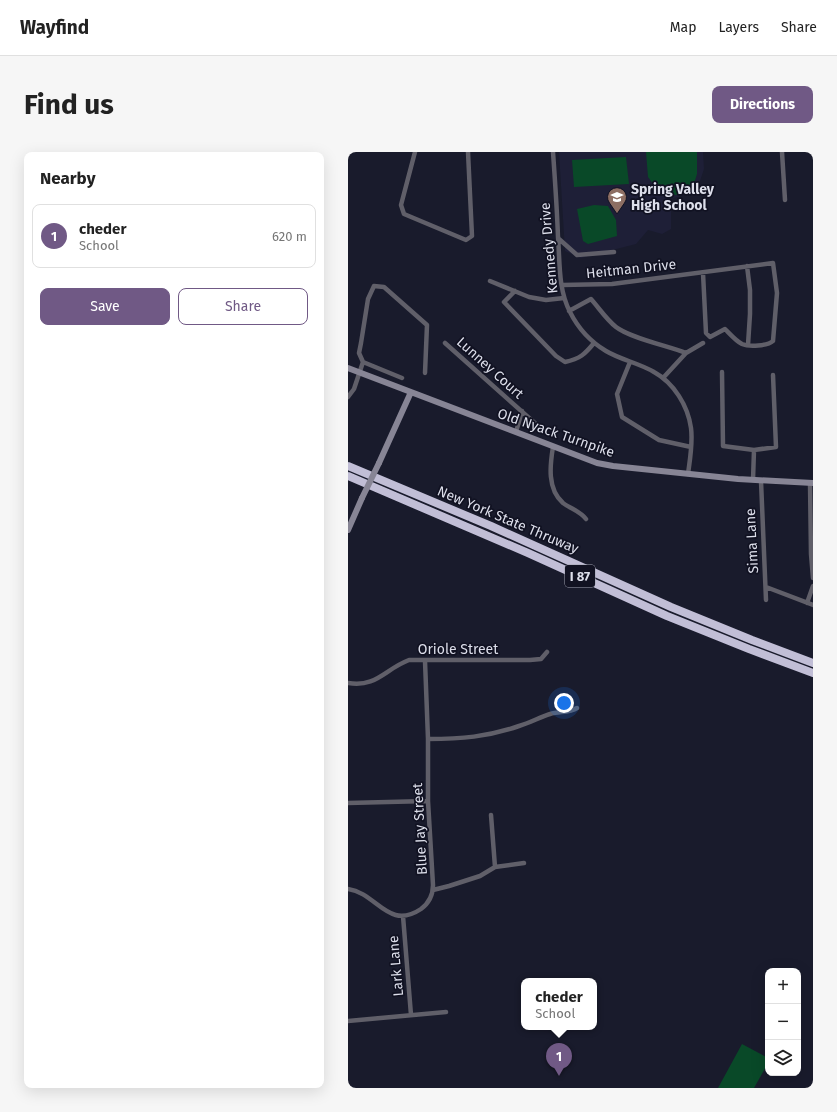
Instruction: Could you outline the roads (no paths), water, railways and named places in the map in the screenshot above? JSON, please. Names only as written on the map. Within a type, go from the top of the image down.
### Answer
[{"type":"highway","name":"New York State Thruway","points":[[348,466],[498,529],[671,607],[813,663]]},
{"type":"highway","name":"New York State Thruway","points":[[348,476],[528,553],[667,616],[742,647],[813,673]]},
{"type":"street","points":[[415,152],[401,205],[404,214],[466,240],[472,236],[468,152]]},
{"type":"street","name":"Kennedy Drive","points":[[553,152],[562,286],[564,298],[569,311],[576,323],[594,343],[611,354],[654,372],[663,378],[678,395],[689,417],[691,429],[688,474]]},
{"type":"street","points":[[782,152],[785,200]]},
{"type":"street","points":[[559,239],[577,255],[614,252]]},
{"type":"street","name":"Heitman Drive","points":[[562,286],[612,284],[773,263],[777,294],[773,341],[766,345],[748,345]]},
{"type":"street","points":[[703,273],[706,333],[710,338],[725,330],[740,342],[748,345],[750,290],[747,266]]},
{"type":"street","points":[[490,281],[529,297],[546,300],[564,298]]},
{"type":"street","points":[[402,378],[363,362],[359,353],[368,300],[374,286],[384,287],[427,325],[425,373]]},
{"type":"street","points":[[515,291],[504,302],[556,356],[565,362],[577,360],[594,343]]},
{"type":"street","points":[[569,311],[591,299],[608,320],[617,328],[632,335],[686,353]]},
{"type":"street","name":"Lunney Court","points":[[445,343],[537,426]]},
{"type":"street","points":[[663,378],[686,353],[703,343]]},
{"type":"street","points":[[348,398],[354,389],[363,362]]},
{"type":"street","points":[[630,362],[617,394],[622,417],[659,440],[691,447]]},
{"type":"street","name":"Old Nyack Turnpike","points":[[348,368],[597,463],[613,466],[761,481],[811,483]]},
{"type":"street","points":[[722,372],[723,446],[754,450],[776,447],[773,375]]},
{"type":"street","points":[[348,530],[411,392]]},
{"type":"street","points":[[516,432],[522,411]]},
{"type":"street","points":[[553,447],[551,472],[552,485],[556,495],[563,503],[578,511],[586,519]]},
{"type":"street","points":[[753,480],[754,450]]},
{"type":"street","name":"Sima Lane","points":[[761,481],[766,600]]},
{"type":"street","points":[[811,483],[811,554],[813,578]]},
{"type":"street","points":[[807,603],[813,586]]},
{"type":"street","points":[[766,587],[813,605]]},
{"type":"street","name":"Oriole Street","points":[[348,683],[358,685],[367,684],[376,680],[400,663],[409,660],[541,659],[547,652]]},
{"type":"street","name":"Blue Jay Street","points":[[403,916],[415,912],[423,907],[432,896],[433,890],[428,801],[428,740],[425,661]]},
{"type":"street","points":[[428,740],[484,736],[518,727],[551,713],[572,711],[577,708]]},
{"type":"street","points":[[348,803],[428,801]]},
{"type":"street","points":[[491,815],[495,867]]},
{"type":"street","points":[[433,890],[480,876],[495,867],[524,863]]},
{"type":"street","points":[[348,889],[365,895],[387,913],[403,916]]},
{"type":"street","name":"Lark Lane","points":[[403,916],[411,1015]]},
{"type":"street","points":[[348,1021],[446,1012]]},
{"type":"place","name":"Spring Valley High School","points":[[617,214]]},
{"type":"place","name":"cheder","points":[[559,1076]]}]
